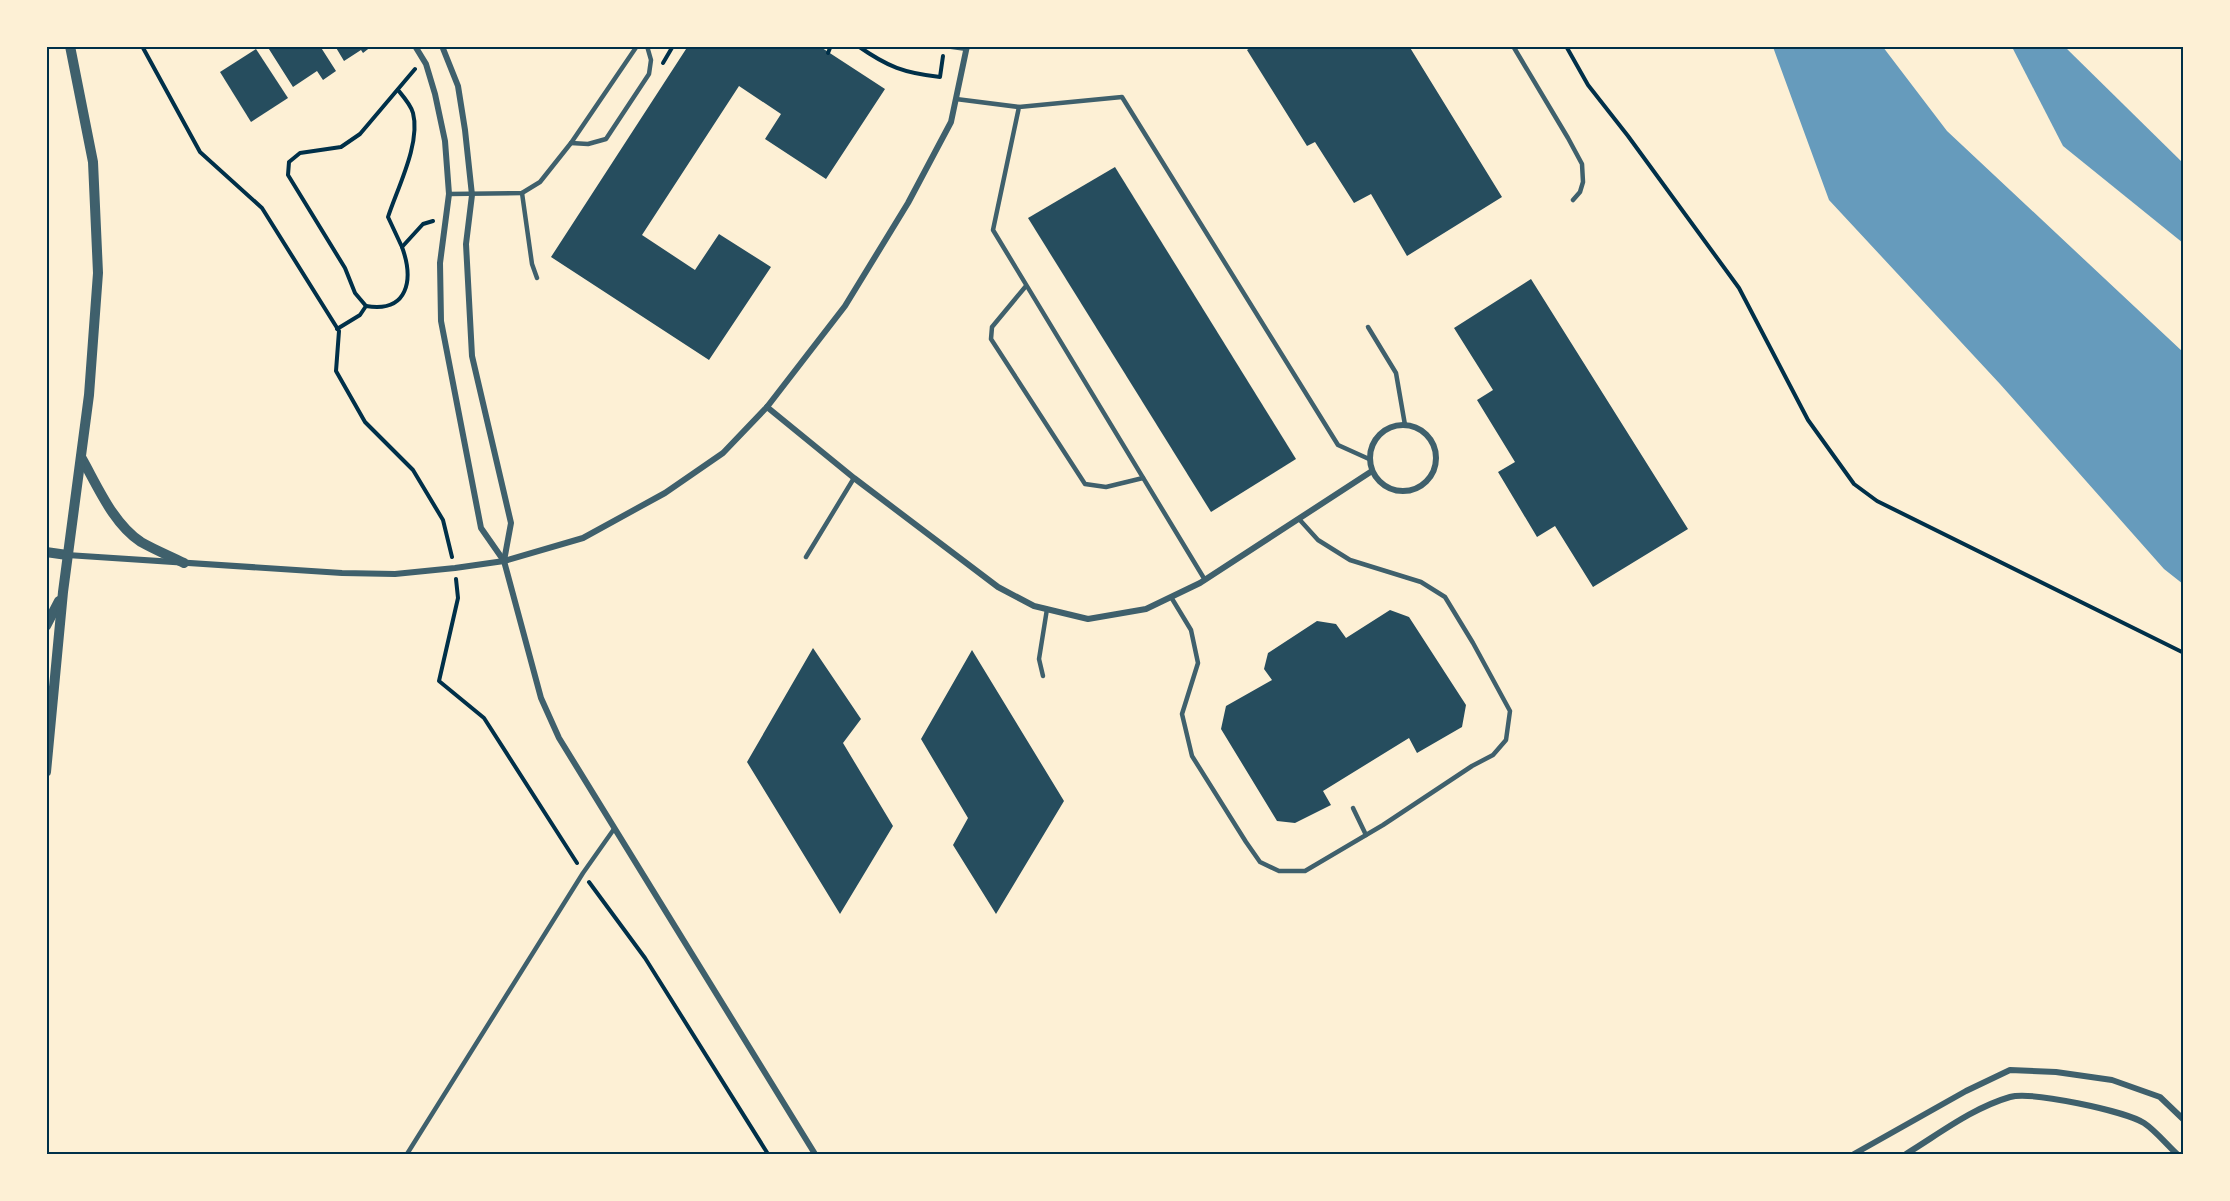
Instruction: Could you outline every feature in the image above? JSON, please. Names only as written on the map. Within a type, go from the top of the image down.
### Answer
[{"type":"street","points":[[46,772],[67,555],[89,395],[98,273],[93,162],[70,46]]},
{"type":"street","points":[[415,46],[426,64],[445,141],[449,194],[440,263],[441,321],[481,528],[504,561],[541,698],[559,738],[815,1155]]},
{"type":"street","points":[[442,46],[458,86],[465,130],[472,195],[466,244],[472,356],[512,523],[504,561]]},
{"type":"street","points":[[46,552],[184,563],[396,574],[504,561],[583,538],[665,493],[723,453],[767,407],[845,306],[908,203],[951,122],[967,48]]},
{"type":"street","points":[[767,407],[854,478],[999,587],[1034,606],[1088,619],[1146,609],[1205,580],[1372,471]]},
{"type":"street","points":[[1405,425],[1416,428],[1431,440],[1436,462],[1432,473],[1416,489],[1397,491],[1379,482],[1372,471],[1369,459],[1373,442],[1380,433],[1405,425]]},
{"type":"street","points":[[81,457],[111,510],[125,527],[140,541],[184,563]]},
{"type":"street","points":[[46,626],[63,592]]},
{"type":"street","points":[[1854,1155],[1966,1091],[2010,1070],[2056,1072],[2112,1080],[2160,1097],[2184,1120]]},
{"type":"street","points":[[1906,1155],[1976,1112],[2012,1096],[2053,1099],[2099,1107],[2143,1123],[2177,1155]]},
{"type":"lane","points":[[449,194],[522,193],[540,182],[572,143],[637,46]]},
{"type":"lane","points":[[572,143],[588,144],[606,139],[612,132],[649,74],[651,60],[647,46]]},
{"type":"lane","points":[[945,46],[967,48]]},
{"type":"lane","points":[[1513,46],[1582,164],[1583,182],[1580,192],[1573,200]]},
{"type":"lane","points":[[956,99],[1019,107],[1122,97],[1338,445],[1369,459]]},
{"type":"lane","points":[[1019,107],[993,230],[1205,580]]},
{"type":"lane","points":[[522,193],[532,264],[537,278]]},
{"type":"lane","points":[[1026,286],[992,327],[991,339],[1085,484],[1106,487],[1143,478]]},
{"type":"lane","points":[[1368,327],[1395,373],[1405,425]]},
{"type":"lane","points":[[806,557],[854,478]]},
{"type":"lane","points":[[1171,597],[1191,630],[1198,663],[1182,714],[1192,756],[1260,862],[1279,871],[1305,871],[1493,755],[1506,740],[1510,711],[1445,597],[1421,582],[1350,560],[1318,540],[1299,519]]},
{"type":"lane","points":[[1043,676],[1039,659],[1047,609]]},
{"type":"lane","points":[[1353,808],[1366,835]]},
{"type":"lane","points":[[407,1155],[583,873],[614,829]]},
{"type":"path","points":[[142,46],[200,152],[262,208],[338,328],[336,371],[365,422],[413,470],[443,520],[455,568],[458,598],[440,681],[484,718],[583,873],[645,958],[768,1155]]},
{"type":"path","points":[[827,46],[830,48],[828,53]]},
{"type":"path","points":[[858,46],[884,64],[912,74],[940,77],[945,46]]},
{"type":"path","points":[[1566,46],[1588,85],[1628,136],[1738,288],[1808,420],[1854,484],[1877,501],[2184,652]]},
{"type":"path","points":[[398,90],[413,112],[415,128],[410,156],[388,218],[407,261],[409,278],[404,292],[394,302],[381,308],[366,306],[355,293],[345,268],[288,175],[289,162],[300,153],[341,147],[360,134],[416,68]]},
{"type":"path","points":[[402,247],[423,224],[445,219]]},
{"type":"path","points":[[338,328],[360,315],[366,306]]},
{"type":"water","points":[[1773,47],[1883,47],[1947,131],[2183,352],[2183,584],[2164,569],[2000,384],[1829,200]]},
{"type":"water","points":[[2012,47],[2065,47],[2183,163],[2183,243],[2063,146]]},
{"type":"building","points":[[267,46],[320,46],[336,71],[323,80],[317,71],[293,87]]},
{"type":"building","points":[[335,46],[372,46],[363,53],[361,50],[344,61]]},
{"type":"building","points":[[688,46],[819,46],[885,89],[826,179],[765,139],[781,114],[739,86],[642,235],[695,270],[719,234],[771,267],[709,360],[551,257]]},
{"type":"building","points":[[1253,46],[1409,46],[1502,197],[1407,256],[1371,194],[1354,203],[1315,142],[1307,146],[1247,50]]},
{"type":"building","points":[[256,49],[288,98],[251,122],[220,72]]},
{"type":"building","points":[[1115,167],[1296,459],[1211,512],[1028,218]]},
{"type":"building","points":[[1531,279],[1688,529],[1593,587],[1555,526],[1537,537],[1498,472],[1515,462],[1477,400],[1493,390],[1454,328]]},
{"type":"building","points":[[1390,610],[1409,617],[1466,705],[1462,727],[1417,753],[1409,738],[1323,791],[1331,805],[1295,823],[1277,821],[1221,729],[1226,706],[1272,680],[1264,669],[1268,653],[1317,621],[1336,624],[1346,638]]},
{"type":"building","points":[[813,648],[861,719],[843,743],[893,826],[840,914],[747,762]]},
{"type":"building","points":[[972,650],[1064,801],[996,914],[953,845],[968,818],[921,739]]}]
